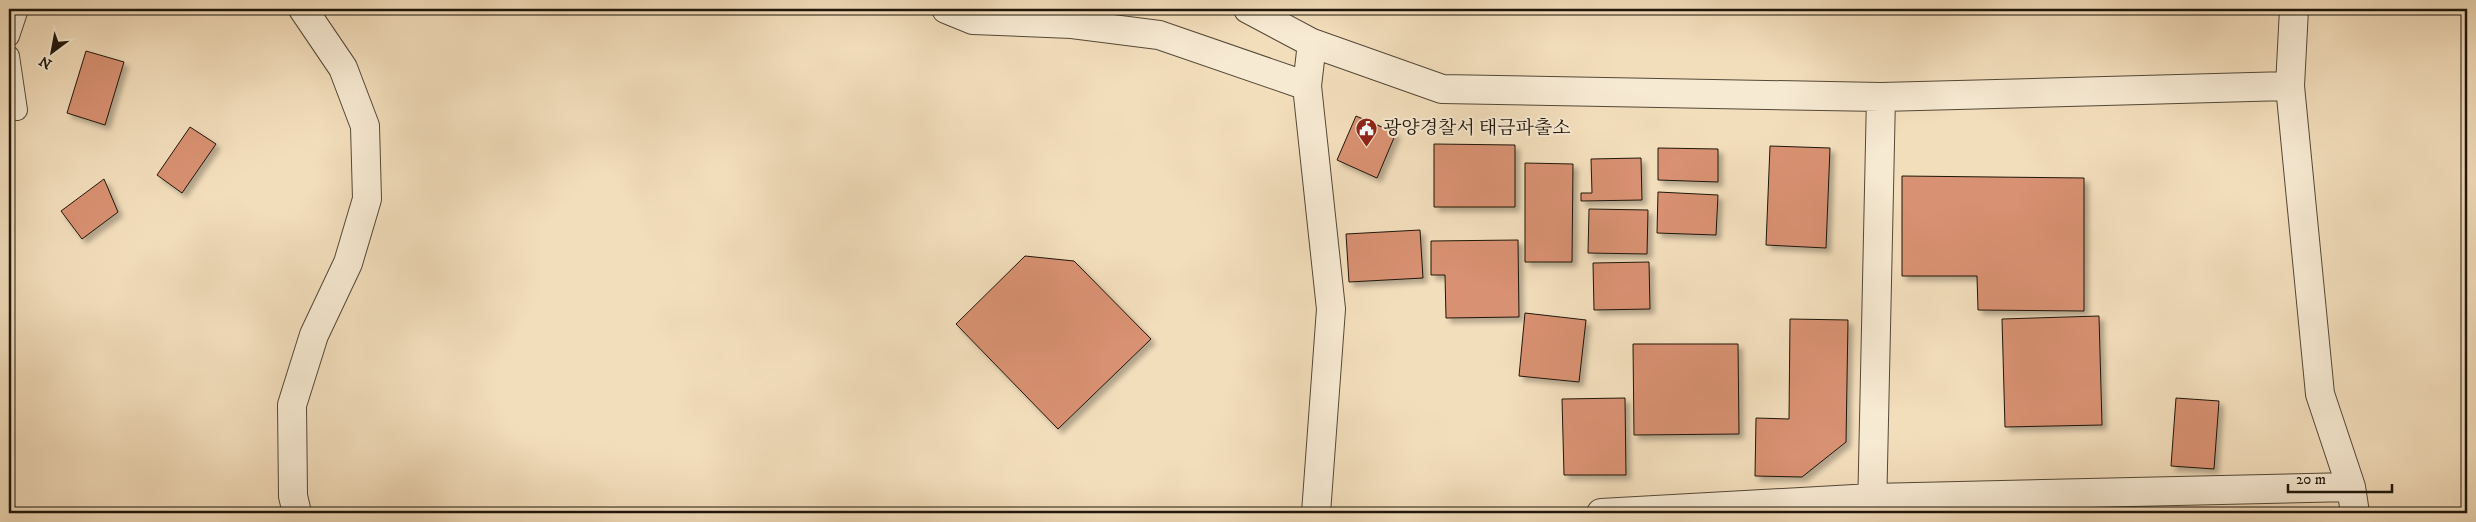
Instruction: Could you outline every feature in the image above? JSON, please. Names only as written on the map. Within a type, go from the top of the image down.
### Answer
[{"type":"street","points":[[297,513],[292,496],[292,405],[314,335],[348,263],[367,199],[365,126],[343,68],[303,9]]},
{"type":"street","points":[[946,9],[973,20],[1072,24],[1159,35],[1306,86]]},
{"type":"street","points":[[1248,9],[1312,43],[1442,89],[1881,97],[2290,86]]},
{"type":"street","points":[[1601,513],[1872,506],[2353,500],[2320,394],[2290,86],[2294,9]]},
{"type":"street","points":[[1312,43],[1306,86],[1330,309],[1316,513]]},
{"type":"street","points":[[1872,506],[1881,97]]},
{"type":"lane","points":[[9,36],[18,9]]},
{"type":"lane","points":[[9,56],[17,110]]},
{"type":"building","points":[[86,51],[124,62],[105,125],[67,113]]},
{"type":"building","name":"광양경찰서 태금파출소","points":[[1356,116],[1396,133],[1377,178],[1337,160]]},
{"type":"building","points":[[190,127],[216,144],[182,193],[157,175]]},
{"type":"building","points":[[1434,144],[1515,145],[1515,207],[1434,207]]},
{"type":"building","points":[[1770,146],[1830,148],[1826,248],[1766,245]]},
{"type":"building","points":[[1658,148],[1718,149],[1718,182],[1658,180]]},
{"type":"building","points":[[1641,158],[1642,200],[1581,201],[1581,193],[1592,193],[1591,159]]},
{"type":"building","points":[[1525,163],[1573,164],[1572,262],[1525,262]]},
{"type":"building","points":[[1902,176],[2084,178],[2084,311],[1978,310],[1977,276],[1902,276]]},
{"type":"building","points":[[104,179],[118,212],[82,239],[61,211]]},
{"type":"building","points":[[1658,192],[1718,195],[1716,235],[1657,233]]},
{"type":"building","points":[[1589,209],[1648,210],[1647,254],[1588,253]]},
{"type":"building","points":[[1420,230],[1423,278],[1349,282],[1346,234]]},
{"type":"building","points":[[1518,240],[1519,317],[1446,318],[1445,275],[1431,275],[1431,241]]},
{"type":"building","points":[[1025,256],[1074,261],[1151,339],[1058,429],[956,324]]},
{"type":"building","points":[[1649,262],[1650,309],[1594,310],[1593,263]]},
{"type":"building","points":[[1525,313],[1586,320],[1579,382],[1519,376]]},
{"type":"building","points":[[2099,316],[2102,425],[2005,427],[2002,319]]},
{"type":"building","points":[[1790,319],[1848,320],[1846,442],[1802,477],[1755,476],[1756,418],[1789,419]]},
{"type":"building","points":[[1633,344],[1738,344],[1739,434],[1634,435]]},
{"type":"building","points":[[1625,398],[1626,475],[1564,475],[1562,399]]},
{"type":"building","points":[[2176,398],[2219,401],[2214,469],[2171,466]]},
{"type":"place","name":"광양경찰서 태금파출소","points":[[1367,147]]}]
